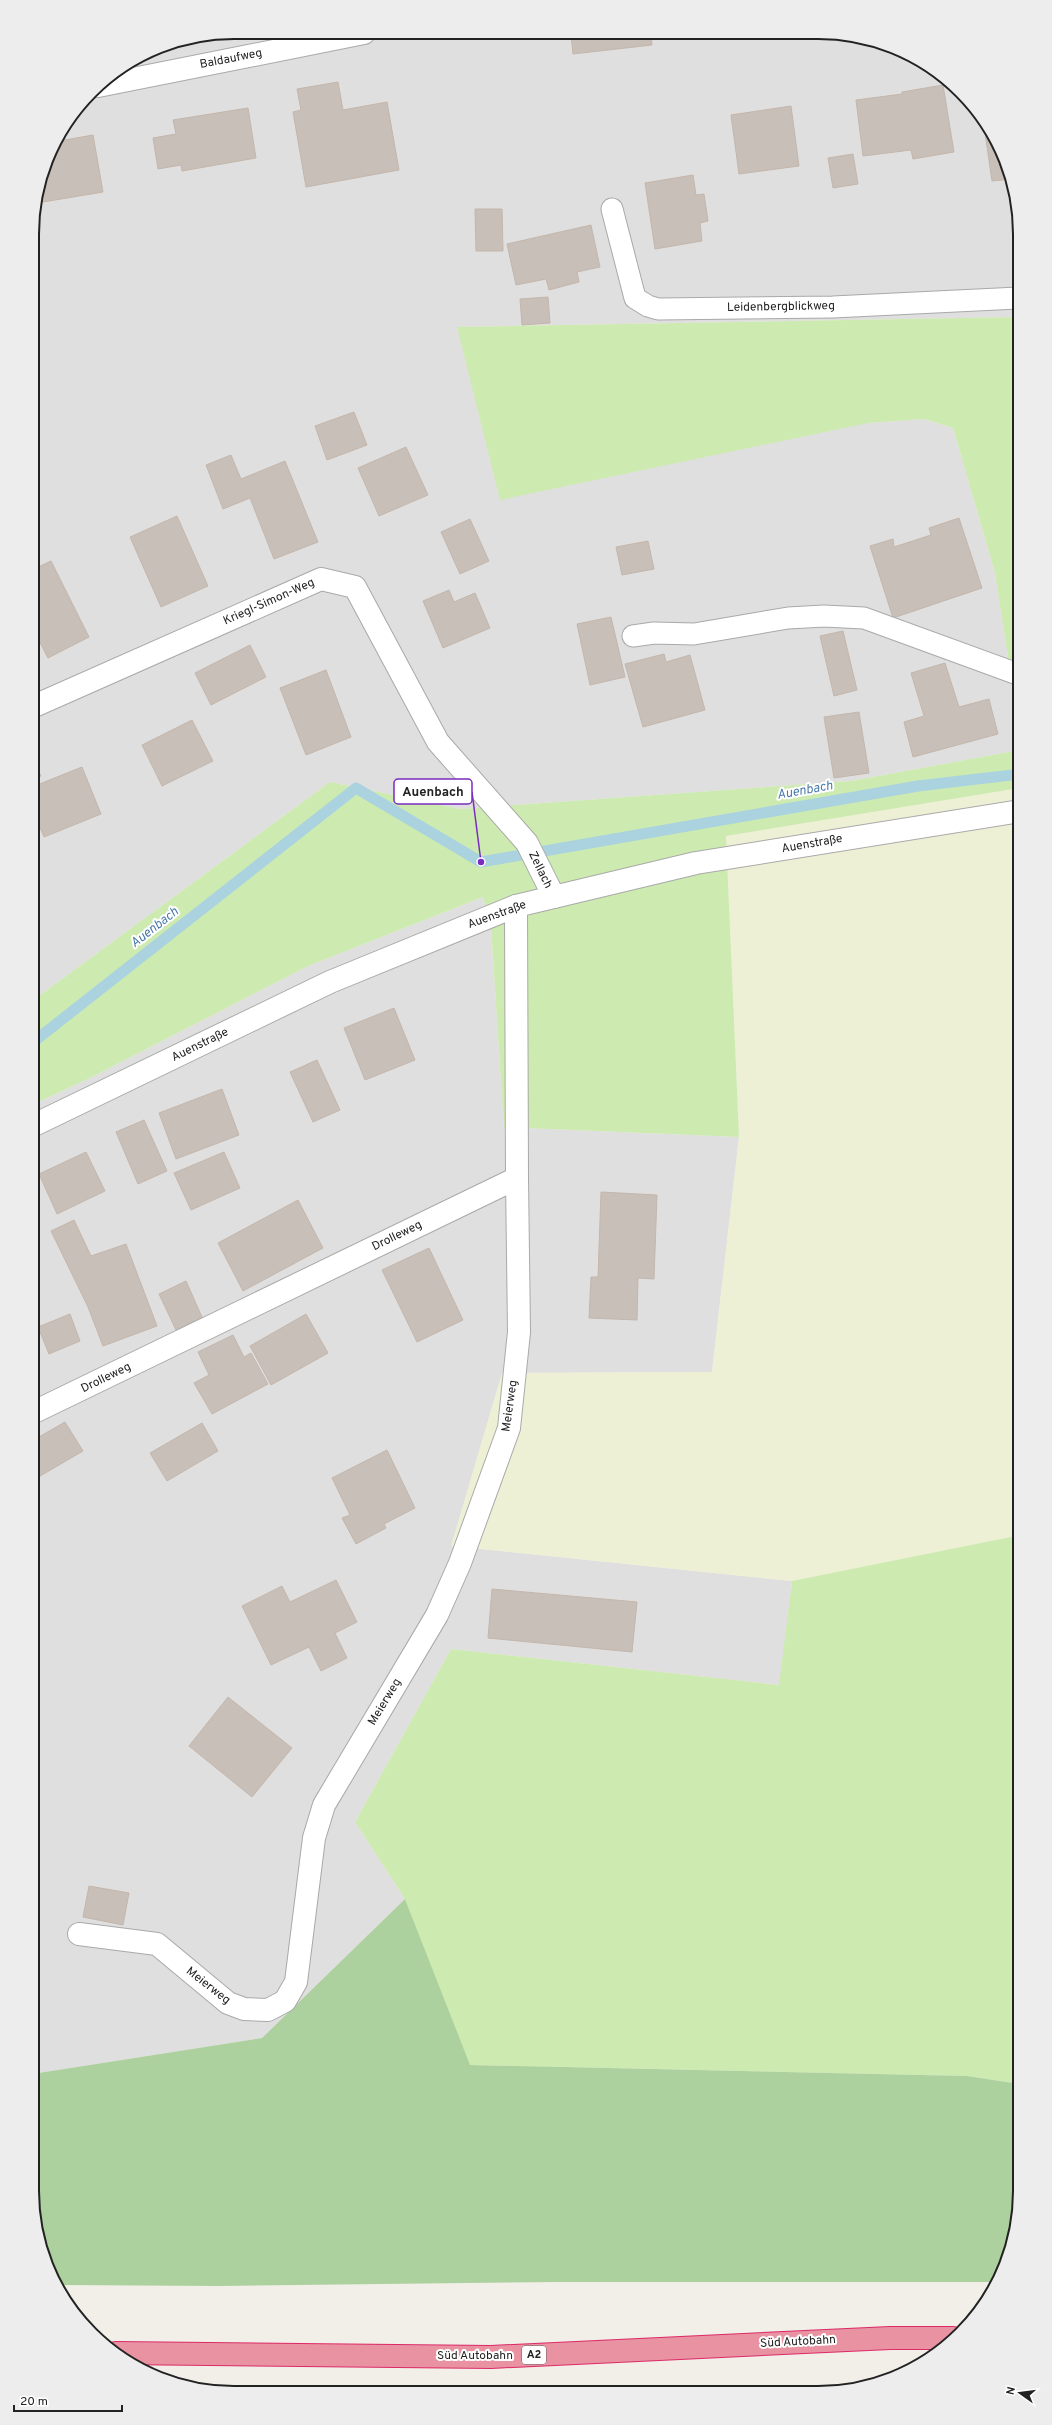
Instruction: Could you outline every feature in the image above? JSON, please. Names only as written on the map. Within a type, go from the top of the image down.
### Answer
[{"type":"highway","name":"Süd Autobahn","points":[[126,2353],[491,2357],[890,2338],[947,2338]]},
{"type":"street","name":"Baldaufweg","points":[[109,84],[334,39]]},
{"type":"street","name":"Kriegl-Simon-Weg","points":[[39,704],[321,579],[355,587],[438,742],[527,843]]},
{"type":"street","name":"Auenstraße","points":[[39,1123],[330,982],[516,906],[696,863],[1013,811]]},
{"type":"street","name":"Zellach","points":[[527,843],[554,897]]},
{"type":"street","points":[[516,906],[517,1178]]},
{"type":"street","name":"Drolleweg","points":[[39,1410],[517,1178]]},
{"type":"street","name":"Meierweg","points":[[79,1934],[157,1944],[228,2003],[244,2009],[268,2010],[285,2000],[296,1982],[314,1838],[324,1805],[437,1615],[460,1563],[509,1428],[519,1332],[517,1178]]},
{"type":"lane","name":"Leidenbergblickweg","points":[[612,209],[635,298],[648,306],[658,309],[833,307],[1013,298]]},
{"type":"lane","points":[[632,636],[665,633],[694,634],[788,618],[824,616],[864,618],[1013,672]]},
{"type":"shaded area","points":[[221,39],[831,39],[881,49],[916,65],[947,87],[965,105],[987,136],[1003,171],[1013,221],[1013,317],[457,327],[868,423],[924,419],[953,428],[995,573],[1013,690],[1013,751],[851,781],[460,809],[330,782],[39,996],[39,221],[49,171],[65,136],[87,105],[115,79],[148,59],[171,49]]},
{"type":"shaded area","points":[[483,897],[491,928],[504,1127],[739,1137],[712,1372],[502,1373],[452,1546],[792,1581],[780,1685],[451,1649],[355,1822],[405,1899],[262,2038],[39,2073],[39,1102],[90,1078],[308,966]]},
{"type":"green space","points":[[1013,317],[1013,690],[995,573],[953,428],[924,419],[868,423],[500,500],[457,327]]},
{"type":"green space","points":[[1013,751],[1013,789],[726,836],[739,1137],[504,1127],[491,928],[483,897],[308,966],[90,1078],[39,1102],[39,996],[330,782],[460,809],[851,781]]},
{"type":"green space","points":[[1013,789],[1013,1536],[792,1581],[451,1546],[502,1373],[712,1372],[739,1137],[726,835]]},
{"type":"green space","points":[[1013,1536],[1013,2083],[967,2076],[469,2065],[405,1899],[355,1822],[451,1649],[779,1685],[792,1581]]},
{"type":"green space","points":[[405,1899],[470,2065],[967,2076],[1013,2083],[1013,2204],[1003,2254],[990,2282],[560,2282],[221,2286],[63,2285],[49,2254],[39,2204],[39,2073],[262,2038]]},
{"type":"building","points":[[572,39],[651,39],[652,45],[573,54]]},
{"type":"building","points":[[338,82],[343,110],[387,102],[399,170],[306,187],[293,112],[301,110],[297,89]]},
{"type":"building","points":[[943,85],[954,152],[913,159],[911,150],[863,156],[856,100],[902,94],[902,92]]},
{"type":"building","points":[[791,106],[799,166],[739,174],[731,115]]},
{"type":"building","points":[[248,108],[256,158],[182,171],[181,165],[158,169],[153,138],[176,134],[173,120]]},
{"type":"building","points":[[985,133],[998,159],[1005,180],[992,181]]},
{"type":"building","points":[[93,135],[103,192],[42,202],[49,171],[64,137],[65,140]]},
{"type":"building","points":[[853,154],[858,184],[833,188],[828,158]]},
{"type":"building","points":[[693,175],[696,195],[704,194],[708,221],[700,223],[702,241],[655,249],[645,183]]},
{"type":"building","points":[[475,209],[502,209],[503,251],[476,251]]},
{"type":"building","points":[[591,225],[600,267],[577,272],[579,282],[549,290],[546,279],[516,285],[507,244]]},
{"type":"building","points":[[548,297],[550,323],[522,325],[520,299]]},
{"type":"building","points":[[354,412],[367,445],[327,460],[315,426]]},
{"type":"building","points":[[406,447],[428,495],[379,516],[358,468]]},
{"type":"building","points":[[231,455],[241,479],[285,461],[318,542],[274,559],[250,498],[223,509],[206,465]]},
{"type":"building","points":[[177,516],[208,586],[161,607],[130,537]]},
{"type":"building","points":[[959,518],[982,588],[893,618],[870,546],[893,539],[894,547],[931,535],[929,528]]},
{"type":"building","points":[[470,519],[489,561],[460,574],[441,532]]},
{"type":"building","points":[[648,541],[654,569],[622,575],[616,547]]},
{"type":"building","points":[[51,561],[89,637],[48,658],[39,641],[39,567]]},
{"type":"building","points":[[449,590],[454,602],[475,593],[490,628],[443,648],[423,601]]},
{"type":"building","points":[[611,617],[625,677],[590,685],[577,624]]},
{"type":"building","points":[[843,631],[857,690],[834,696],[820,636]]},
{"type":"building","points":[[250,645],[266,677],[211,705],[195,673]]},
{"type":"building","points":[[664,654],[666,662],[690,655],[705,710],[643,727],[625,664]]},
{"type":"building","points":[[945,663],[959,707],[989,699],[998,734],[913,757],[904,722],[924,716],[911,673]]},
{"type":"building","points":[[326,670],[351,737],[306,755],[280,688]]},
{"type":"building","points":[[859,712],[869,773],[834,778],[824,717]]},
{"type":"building","points":[[192,720],[213,761],[162,786],[142,745]]},
{"type":"building","points":[[82,767],[101,814],[44,837],[39,825],[39,784]]},
{"type":"building","points":[[394,1008],[415,1060],[365,1080],[344,1028]]},
{"type":"building","points":[[317,1060],[340,1110],[313,1122],[290,1072]]},
{"type":"building","points":[[222,1089],[239,1135],[176,1159],[159,1113]]},
{"type":"building","points":[[144,1120],[167,1171],[138,1184],[116,1132]]},
{"type":"building","points":[[86,1152],[105,1191],[57,1214],[39,1174]]},
{"type":"building","points":[[224,1152],[240,1188],[191,1210],[174,1173]]},
{"type":"building","points":[[601,1192],[657,1195],[654,1279],[638,1278],[637,1320],[589,1318],[591,1277],[598,1277]]},
{"type":"building","points":[[298,1200],[323,1248],[243,1291],[218,1243]]},
{"type":"building","points":[[74,1220],[91,1256],[126,1244],[157,1326],[103,1346],[88,1307],[51,1231]]},
{"type":"building","points":[[429,1248],[463,1320],[417,1342],[382,1270]]},
{"type":"building","points":[[186,1281],[202,1317],[176,1330],[159,1294]]},
{"type":"building","points":[[70,1314],[80,1341],[49,1354],[39,1327]]},
{"type":"building","points":[[306,1314],[328,1353],[271,1385],[250,1346]]},
{"type":"building","points":[[233,1335],[244,1357],[251,1353],[268,1384],[212,1414],[194,1383],[209,1375],[198,1352]]},
{"type":"building","points":[[65,1422],[83,1451],[39,1477],[39,1437]]},
{"type":"building","points":[[202,1423],[218,1451],[167,1481],[150,1453]]},
{"type":"building","points":[[387,1450],[415,1508],[384,1524],[386,1528],[356,1544],[342,1518],[350,1515],[332,1478]]},
{"type":"building","points":[[336,1580],[357,1622],[335,1633],[347,1658],[321,1671],[309,1647],[271,1665],[242,1606],[282,1586],[290,1602]]},
{"type":"building","points":[[492,1589],[637,1602],[632,1652],[488,1638]]},
{"type":"building","points":[[228,1697],[292,1748],[252,1797],[189,1746]]},
{"type":"building","points":[[89,1886],[129,1893],[123,1925],[83,1917]]},
{"type":"waterway","name":"Auenbach","points":[[39,1037],[356,788],[481,862],[918,786],[1013,775]]},
{"type":"place","name":"Auenbach","points":[[481,862]]}]
